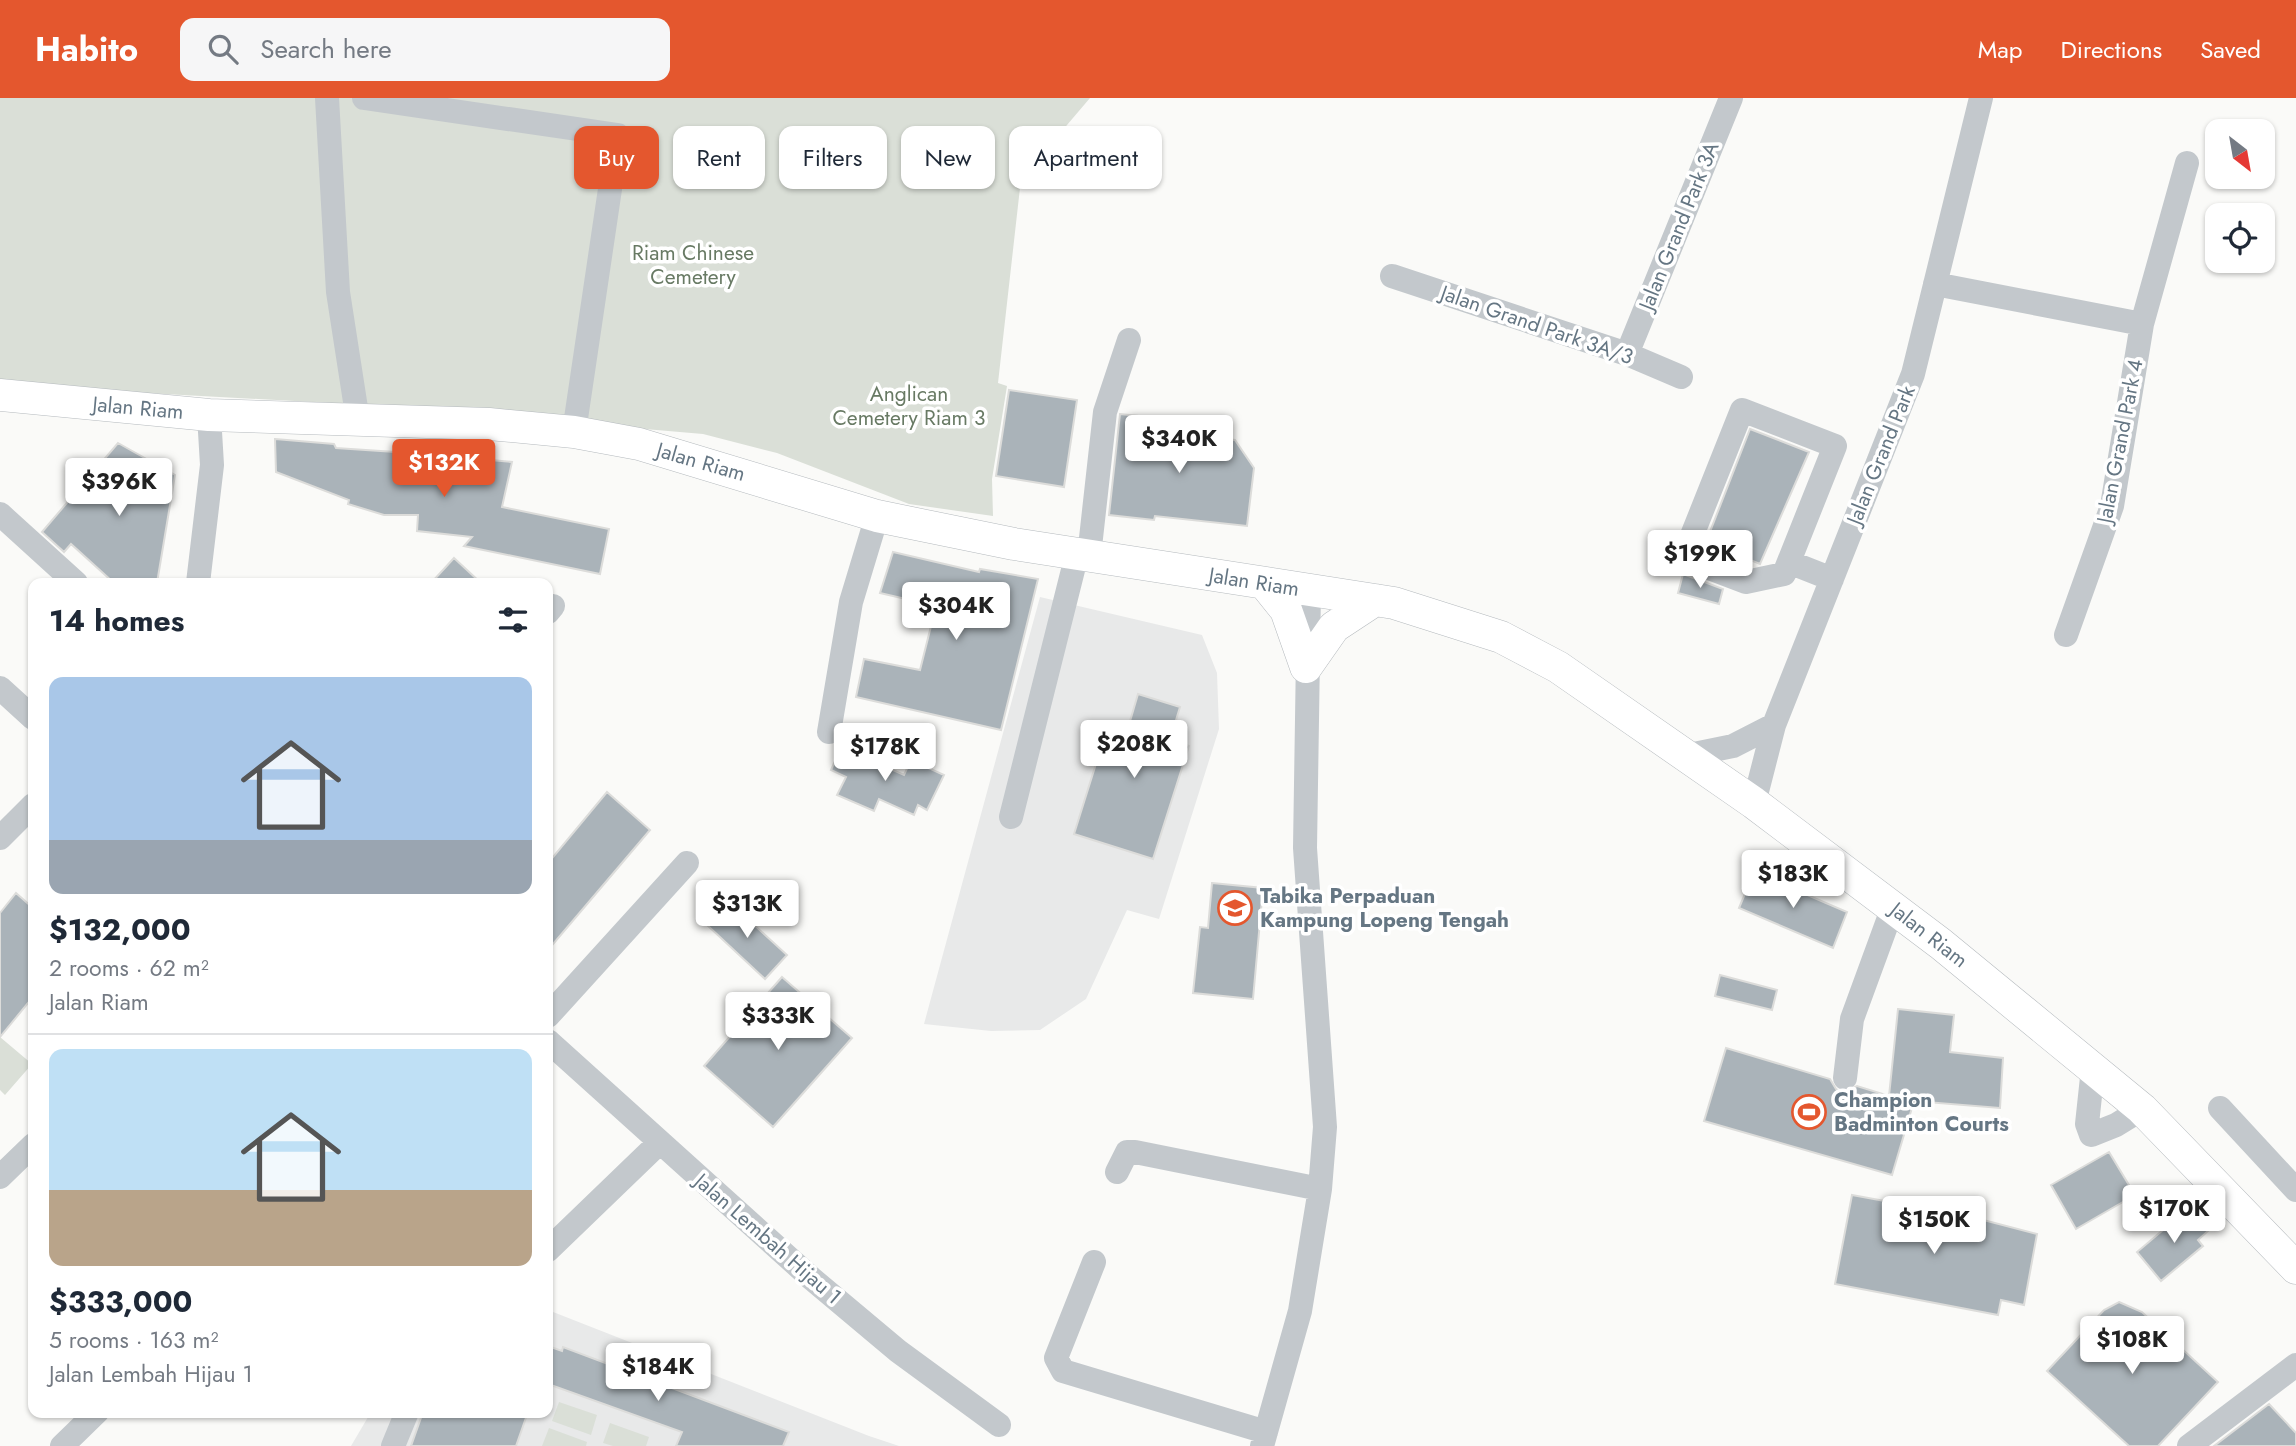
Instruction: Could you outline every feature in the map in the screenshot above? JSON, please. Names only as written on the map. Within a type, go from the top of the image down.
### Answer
[{"type":"main road","name":"Jalan Riam","points":[[0,395],[209,415],[489,424],[574,432],[653,448],[877,516],[1083,555],[1375,600],[1450,618],[1501,637],[1558,667],[1754,803],[1893,906],[2142,1109],[2296,1268]]},
{"type":"main road","points":[[1265,584],[1286,610],[1306,667]]},
{"type":"main road","points":[[1306,667],[1334,627],[1375,600]]},
{"type":"street","points":[[327,98],[338,292],[358,421]]},
{"type":"street","points":[[364,98],[618,135],[574,432]]},
{"type":"street","name":"Jalan Grand Park 3A","points":[[1627,354],[1731,98]]},
{"type":"street","name":"Jalan Grand Park","points":[[1754,803],[1774,725],[1913,374],[1981,98]]},
{"type":"street","name":"Jalan Grand Park 4","points":[[2066,635],[2112,506],[2142,324],[2186,163]]},
{"type":"street","name":"Jalan Grand Park 3A/3","points":[[1392,276],[1627,354],[1681,377]]},
{"type":"street","points":[[1935,284],[2142,324]]},
{"type":"street","points":[[1011,817],[1083,555],[1105,412],[1129,340]]},
{"type":"street","points":[[1742,410],[1835,446],[1789,562],[1784,574],[1746,582],[1683,558],[1742,410]]},
{"type":"street","points":[[199,578],[212,465],[209,415]]},
{"type":"street","points":[[0,514],[70,578]]},
{"type":"street","points":[[829,732],[851,602],[877,516]]},
{"type":"street","points":[[1789,562],[1832,579]]},
{"type":"street","points":[[1094,1262],[1056,1358],[1062,1371],[1264,1439],[1300,1311],[1320,1189],[1325,1126],[1305,848],[1309,591]]},
{"type":"street","points":[[0,688],[28,713]]},
{"type":"street","points":[[1684,756],[1733,746],[1774,725]]},
{"type":"street","points":[[0,838],[28,810]]},
{"type":"street","points":[[553,1010],[687,863]]},
{"type":"street","points":[[1846,1078],[1852,1019],[1893,906]]},
{"type":"street","name":"Jalan Lembah Hijau 1","points":[[553,1046],[659,1143],[898,1352],[999,1425]]},
{"type":"street","points":[[2093,1068],[2087,1124],[2091,1135],[2116,1125],[2142,1109]]},
{"type":"street","points":[[2220,1108],[2296,1190]]},
{"type":"street","points":[[553,1245],[659,1143]]},
{"type":"street","points":[[0,1177],[28,1149]]},
{"type":"street","points":[[1117,1172],[1127,1152],[1135,1152],[1320,1189]]},
{"type":"street","points":[[2189,1446],[2296,1365]]},
{"type":"street","points":[[62,1446],[91,1418]]},
{"type":"street","points":[[393,1446],[405,1418]]},
{"type":"shaded area","points":[[1040,597],[1202,635],[1217,673],[1219,729],[1159,919],[1127,910],[1086,999],[1040,1030],[991,1031],[924,1024]]},
{"type":"shaded area","points":[[553,1312],[899,1446],[351,1446],[367,1418],[553,1418]]},
{"type":"green space","name":"Riam Chinese Cemetery","points":[[0,98],[1090,98],[1066,126],[1009,126],[1009,189],[1020,189],[998,383],[1007,386],[992,479],[993,516],[909,504],[777,453],[703,434],[367,405],[0,385]]},
{"type":"green space","points":[[0,1037],[28,1061],[28,1069],[5,1095],[0,1090]]},
{"type":"green space","points":[[559,1402],[597,1415],[591,1435],[552,1421]]},
{"type":"green space","points":[[610,1423],[649,1437],[646,1446],[613,1446],[603,1443]]},
{"type":"green space","points":[[549,1428],[587,1442],[586,1446],[542,1446]]},
{"type":"building","points":[[1009,390],[1077,400],[1064,487],[996,476]]},
{"type":"building","points":[[1120,414],[1166,419],[1165,432],[1235,440],[1254,468],[1247,526],[1155,516],[1154,520],[1109,515]]},
{"type":"building","points":[[1750,429],[1809,452],[1760,564],[1706,542]]},
{"type":"building","points":[[275,439],[334,444],[336,448],[455,456],[457,446],[481,449],[480,459],[512,462],[502,507],[609,529],[600,574],[464,546],[472,537],[417,531],[418,515],[384,515],[348,504],[349,500],[276,472]]},
{"type":"building","points":[[118,443],[175,475],[158,578],[108,578],[71,544],[64,552],[42,532]]},
{"type":"building","points":[[893,552],[979,572],[980,569],[1038,579],[1001,730],[856,697],[864,659],[920,670],[936,606],[880,593]]},
{"type":"building","points":[[454,558],[476,578],[436,578]]},
{"type":"building","points":[[1683,574],[1723,589],[1719,604],[1678,593]]},
{"type":"building","points":[[1138,694],[1180,707],[1170,740],[1189,746],[1153,859],[1074,834],[1109,722],[1128,728]]},
{"type":"building","points":[[841,747],[904,775],[911,760],[944,775],[927,810],[918,805],[914,815],[879,799],[874,811],[837,795],[846,777],[831,770]]},
{"type":"building","points":[[607,792],[650,830],[553,944],[553,857]]},
{"type":"building","points":[[1754,872],[1847,912],[1833,948],[1739,908]]},
{"type":"building","points":[[1212,883],[1263,888],[1253,999],[1193,993],[1200,927],[1208,928]]},
{"type":"building","points":[[16,893],[28,904],[28,1003],[0,1037],[0,913]]},
{"type":"building","points":[[729,902],[787,955],[765,979],[707,925]]},
{"type":"building","points":[[1720,975],[1777,990],[1772,1010],[1715,996]]},
{"type":"building","points":[[782,977],[852,1038],[773,1127],[704,1066]]},
{"type":"building","name":"Champion Badminton Courts","points":[[1898,1009],[1954,1015],[1950,1052],[2003,1058],[2000,1108],[1914,1101],[1892,1175],[1704,1121],[1726,1048],[1830,1079],[1836,1089],[1843,1093],[1857,1086],[1889,1096]]},
{"type":"building","points":[[2109,1152],[2135,1195],[2076,1229],[2051,1185]]},
{"type":"building","points":[[1852,1195],[1972,1217],[2037,1234],[2024,1305],[2001,1300],[1998,1315],[1835,1284]]},
{"type":"building","points":[[2189,1208],[2208,1231],[2198,1240],[2203,1246],[2161,1281],[2137,1252]]},
{"type":"building","points":[[2119,1302],[2142,1312],[2218,1382],[2158,1446],[2129,1446],[2047,1371],[2104,1310]]},
{"type":"building","points":[[563,1347],[789,1432],[783,1446],[676,1446],[682,1432],[553,1386],[553,1348],[562,1351]]},
{"type":"building","points":[[2269,1404],[2296,1433],[2296,1446],[2214,1446]]},
{"type":"building","points":[[421,1418],[526,1418],[516,1446],[411,1446]]},
{"type":"place","name":"Tabika Perpaduan Kampung Lopeng Tengah","points":[[1235,908]]},
{"type":"place","name":"Champion Badminton Courts","points":[[1809,1112]]},
{"type":"park label","name":"Anglican Cemetery Riam 3","points":[[909,406]]}]
